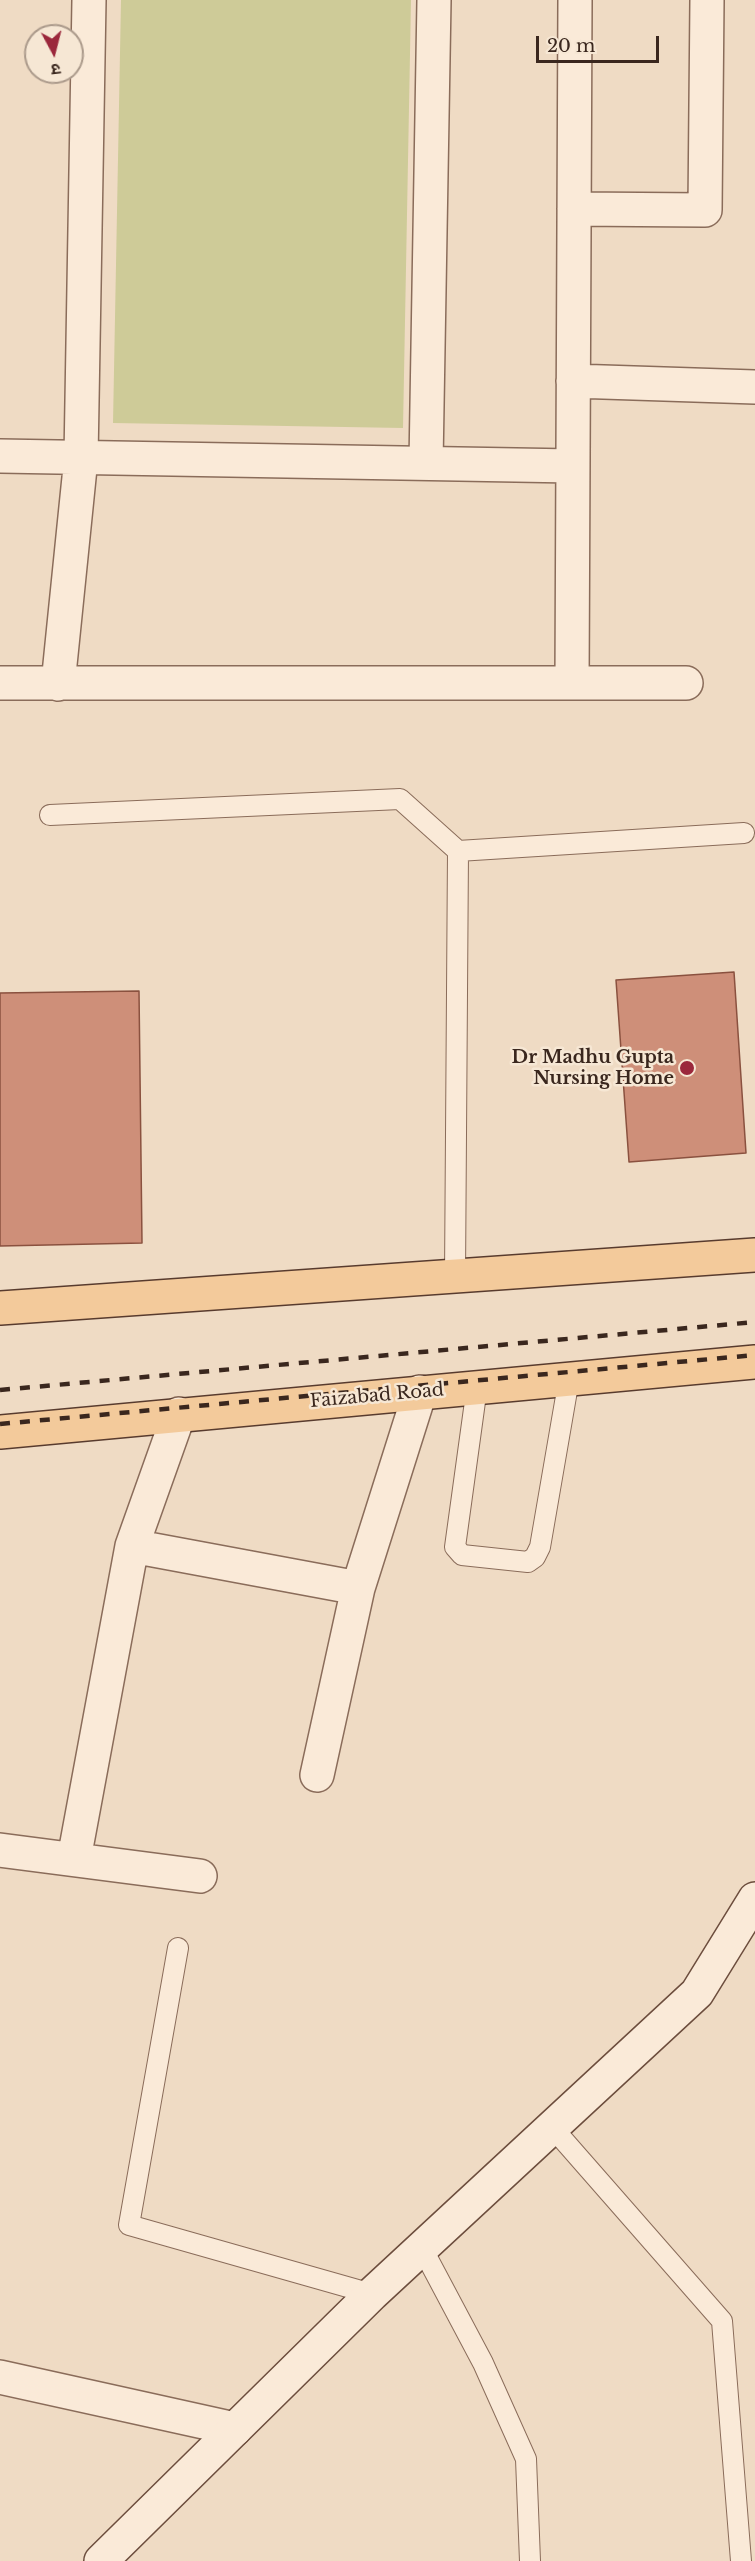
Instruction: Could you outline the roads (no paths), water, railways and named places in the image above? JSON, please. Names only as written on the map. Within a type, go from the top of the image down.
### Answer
[{"type":"main road","points":[[0,1308],[755,1255]]},
{"type":"main road","name":"Faizabad Road","points":[[0,1432],[755,1362]]},
{"type":"street","points":[[58,684],[81,458],[89,0]]},
{"type":"street","points":[[426,463],[434,0]]},
{"type":"street","points":[[572,683],[575,0]]},
{"type":"street","points":[[574,209],[705,210],[707,0]]},
{"type":"street","points":[[573,381],[755,387]]},
{"type":"street","points":[[0,456],[573,466]]},
{"type":"street","points":[[0,683],[686,683]]},
{"type":"street","points":[[317,1775],[358,1588],[420,1392]]},
{"type":"street","points":[[74,1859],[132,1546],[179,1414]]},
{"type":"street","points":[[132,1546],[358,1588]]},
{"type":"street","points":[[0,1850],[200,1876]]},
{"type":"street","points":[[100,2561],[372,2294],[697,1993],[755,1899]]},
{"type":"street","points":[[0,2377],[235,2429]]},
{"type":"lane","points":[[50,815],[400,799],[458,850],[744,833]]},
{"type":"lane","points":[[455,1275],[458,850]]},
{"type":"lane","points":[[477,1387],[455,1547],[462,1555],[528,1562],[535,1557],[540,1547],[569,1379]]},
{"type":"lane","points":[[178,1948],[129,2225],[372,2294]]},
{"type":"lane","points":[[552,2127],[722,2322],[741,2561]]},
{"type":"lane","points":[[422,2248],[483,2362],[526,2459],[530,2561]]},
{"type":"railway","points":[[0,1390],[755,1322]]},
{"type":"railway","points":[[0,1424],[755,1355]]},
{"type":"place","name":"Dr Madhu Gupta Nursing Home","points":[[687,1068]]}]
